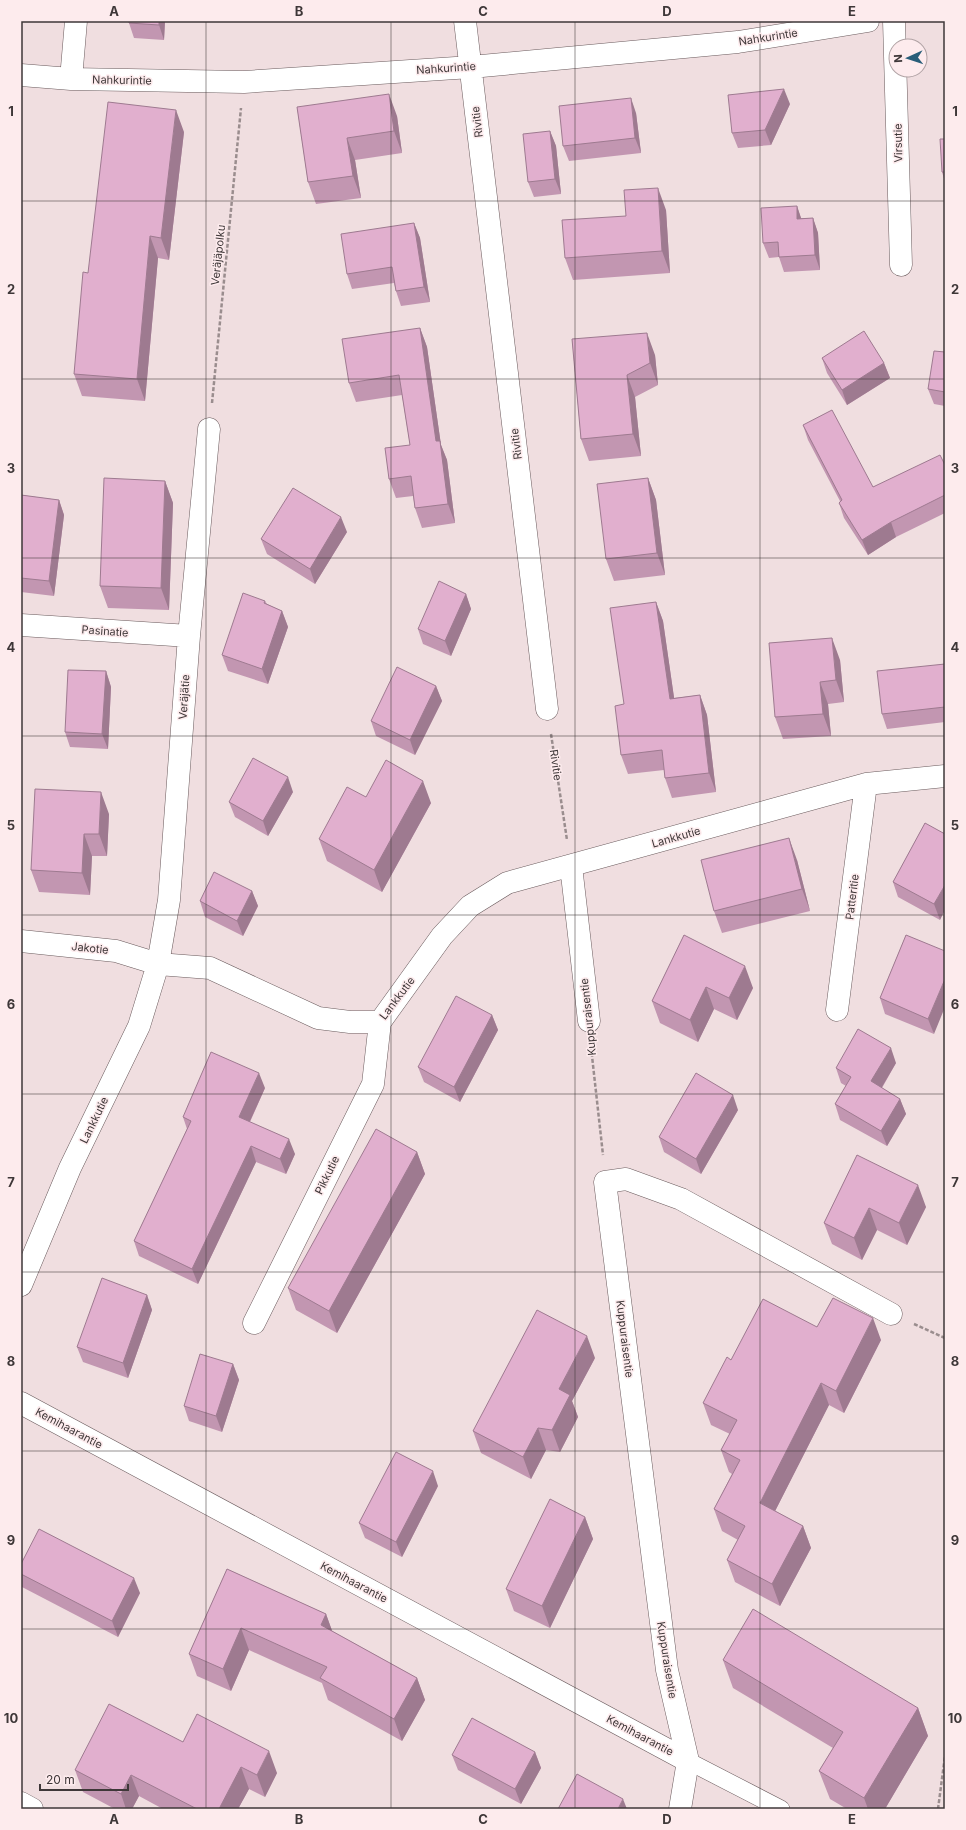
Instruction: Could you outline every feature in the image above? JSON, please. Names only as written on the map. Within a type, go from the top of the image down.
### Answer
[{"type":"street","points":[[71,79],[76,21]]},
{"type":"street","name":"Rivitie","points":[[465,21],[547,709]]},
{"type":"street","name":"Nahkurintie","points":[[21,75],[71,79],[244,82],[471,67],[738,42],[868,21]]},
{"type":"street","name":"Virsutie","points":[[894,21],[901,265]]},
{"type":"street","name":"Veräjätie","points":[[158,964],[169,900],[189,636],[209,429]]},
{"type":"street","name":"Pasinatie","points":[[21,626],[189,636]]},
{"type":"street","name":"Lankkutie","points":[[21,1285],[70,1168],[139,1026],[158,964],[210,968],[318,1018],[350,1022],[380,1022],[442,936],[470,906],[507,883],[866,784],[945,776]]},
{"type":"street","name":"Patteritie","points":[[837,1010],[866,784]]},
{"type":"street","name":"Kuppuraisentie","points":[[571,866],[589,1021]]},
{"type":"street","name":"Jakotie","points":[[21,941],[116,951],[158,964]]},
{"type":"street","name":"Pikkutie","points":[[254,1323],[373,1084],[380,1022]]},
{"type":"street","points":[[606,1182],[626,1179],[681,1199],[891,1314]]},
{"type":"street","name":"Kuppuraisentie","points":[[606,1182],[667,1670],[688,1761],[680,1809]]},
{"type":"street","name":"Kemihaarantie","points":[[21,1402],[688,1761]]},
{"type":"street","points":[[21,1803],[32,1809]]},
{"type":"lane","points":[[688,1761],[781,1809]]},
{"type":"path","name":"Veräjäpolku","points":[[209,429],[244,82]]},
{"type":"path","name":"Rivitie","points":[[547,709],[571,866]]},
{"type":"path","name":"Kuppuraisentie","points":[[589,1021],[606,1182]]},
{"type":"path","points":[[891,1314],[945,1338]]},
{"type":"path","points":[[938,1809],[945,1756]]},
{"type":"building","points":[[129,21],[159,21],[159,25],[129,23]]},
{"type":"building","points":[[784,89],[765,130],[732,133],[728,95]]},
{"type":"building","points":[[389,94],[394,131],[347,138],[353,176],[308,182],[297,107]]},
{"type":"building","points":[[631,98],[635,138],[563,146],[559,106]]},
{"type":"building","points":[[108,102],[176,110],[161,238],[150,236],[137,379],[74,374],[83,272],[88,273]]},
{"type":"building","points":[[550,131],[555,179],[528,182],[523,134]]},
{"type":"building","points":[[940,139],[945,139],[945,172],[942,172]]},
{"type":"building","points":[[658,188],[662,251],[565,258],[562,220],[626,216],[624,190]]},
{"type":"building","points":[[797,206],[797,219],[813,218],[815,255],[779,257],[778,242],[763,243],[761,208]]},
{"type":"building","points":[[414,223],[424,287],[396,291],[392,267],[347,274],[341,234]]},
{"type":"building","points":[[420,328],[436,441],[440,441],[448,504],[415,508],[411,476],[389,479],[385,448],[410,445],[399,375],[349,383],[342,339]]},
{"type":"building","points":[[864,331],[884,363],[842,390],[822,358]]},
{"type":"building","points":[[647,333],[650,363],[627,375],[633,434],[581,439],[572,339]]},
{"type":"building","points":[[934,351],[945,352],[945,392],[928,389]]},
{"type":"building","points":[[832,410],[873,487],[940,455],[945,465],[945,495],[891,522],[862,540],[839,503],[842,500],[803,425]]},
{"type":"building","points":[[104,478],[165,481],[161,588],[100,586]]},
{"type":"building","points":[[648,478],[657,553],[606,559],[597,484]]},
{"type":"building","points":[[293,488],[341,517],[310,569],[261,539]]},
{"type":"building","points":[[21,495],[59,500],[49,581],[21,578]]},
{"type":"building","points":[[439,581],[466,594],[445,641],[418,629]]},
{"type":"building","points":[[243,593],[265,601],[264,603],[282,611],[262,669],[222,655]]},
{"type":"building","points":[[656,602],[670,699],[700,695],[709,773],[665,778],[662,750],[621,755],[615,706],[624,704],[610,608]]},
{"type":"building","points":[[832,638],[836,680],[820,682],[823,714],[775,717],[769,643]]},
{"type":"building","points":[[945,664],[945,707],[882,714],[877,671]]},
{"type":"building","points":[[397,667],[436,686],[410,740],[371,721]]},
{"type":"building","points":[[68,670],[106,671],[102,734],[65,732]]},
{"type":"building","points":[[253,758],[288,777],[263,821],[229,802]]},
{"type":"building","points":[[386,760],[423,781],[374,870],[319,839],[347,787],[366,797]]},
{"type":"building","points":[[35,789],[101,792],[99,834],[84,834],[82,873],[31,870]]},
{"type":"building","points":[[925,823],[945,834],[945,885],[934,904],[893,882]]},
{"type":"building","points":[[789,838],[802,889],[714,911],[701,860]]},
{"type":"building","points":[[214,872],[252,891],[237,921],[200,901]]},
{"type":"building","points":[[684,935],[745,966],[729,998],[706,987],[690,1020],[652,1001]]},
{"type":"building","points":[[906,935],[945,951],[945,979],[928,1019],[880,998]]},
{"type":"building","points":[[456,996],[492,1015],[454,1087],[418,1067]]},
{"type":"building","points":[[858,1029],[891,1048],[871,1081],[900,1099],[881,1131],[835,1104],[851,1077],[836,1068]]},
{"type":"building","points":[[211,1052],[259,1073],[239,1117],[289,1139],[280,1159],[251,1146],[192,1269],[134,1241],[191,1121],[183,1117]]},
{"type":"building","points":[[696,1073],[733,1095],[696,1159],[659,1137]]},
{"type":"building","points":[[376,1129],[417,1152],[329,1311],[288,1288]]},
{"type":"building","points":[[857,1155],[918,1185],[899,1223],[869,1208],[854,1238],[824,1223]]},
{"type":"building","points":[[102,1278],[147,1295],[123,1363],[77,1347]]},
{"type":"building","points":[[833,1298],[873,1318],[836,1391],[821,1383],[760,1503],[803,1526],[772,1584],[727,1560],[745,1526],[714,1509],[740,1460],[721,1450],[737,1420],[703,1403],[727,1357],[731,1360],[763,1299],[817,1327]]},
{"type":"building","points":[[537,1310],[587,1336],[559,1389],[570,1395],[552,1430],[538,1428],[523,1457],[473,1431]]},
{"type":"building","points":[[200,1354],[233,1364],[216,1416],[184,1406]]},
{"type":"building","points":[[396,1452],[433,1471],[396,1542],[359,1523]]},
{"type":"building","points":[[550,1499],[585,1517],[542,1606],[506,1589]]},
{"type":"building","points":[[39,1529],[134,1578],[112,1621],[21,1574],[21,1564]]},
{"type":"building","points":[[227,1569],[326,1614],[321,1625],[417,1678],[394,1719],[320,1678],[327,1667],[241,1628],[223,1669],[189,1654]]},
{"type":"building","points":[[753,1609],[918,1708],[864,1798],[819,1771],[843,1732],[723,1660]]},
{"type":"building","points":[[109,1704],[183,1742],[197,1714],[269,1751],[257,1775],[241,1767],[219,1809],[197,1809],[131,1775],[121,1794],[75,1770]]},
{"type":"building","points":[[472,1718],[535,1752],[515,1789],[452,1755]]},
{"type":"building","points":[[577,1774],[623,1799],[618,1809],[558,1809]]}]
